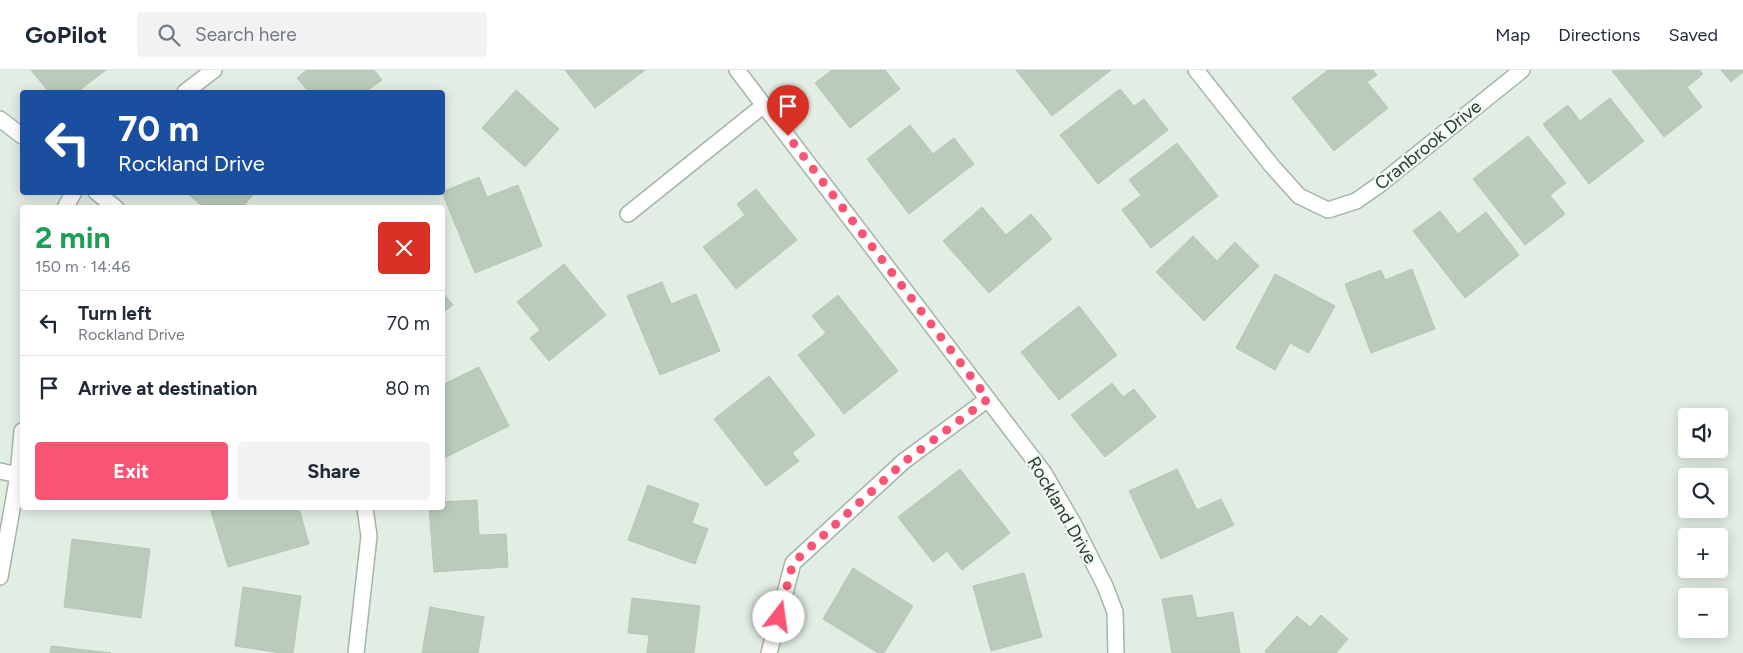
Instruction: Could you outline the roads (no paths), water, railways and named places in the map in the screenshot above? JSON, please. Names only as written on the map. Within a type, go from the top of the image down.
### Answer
[{"type":"street","points":[[189,90],[214,70]]},
{"type":"street","name":"Rockland Drive","points":[[737,70],[1044,473],[1073,523],[1105,586],[1115,612],[1116,653]]},
{"type":"street","name":"Cranbrook Drive","points":[[1196,70],[1298,196],[1328,210],[1356,201],[1380,185],[1522,70]]},
{"type":"street","points":[[628,214],[764,105]]},
{"type":"street","points":[[0,119],[20,134]]},
{"type":"street","points":[[100,195],[112,205]]},
{"type":"street","points":[[769,653],[793,563],[904,462],[988,399]]},
{"type":"street","points":[[0,577],[18,474],[20,452]]},
{"type":"street","points":[[0,471],[18,474]]},
{"type":"street","points":[[356,653],[369,536],[365,510]]}]
